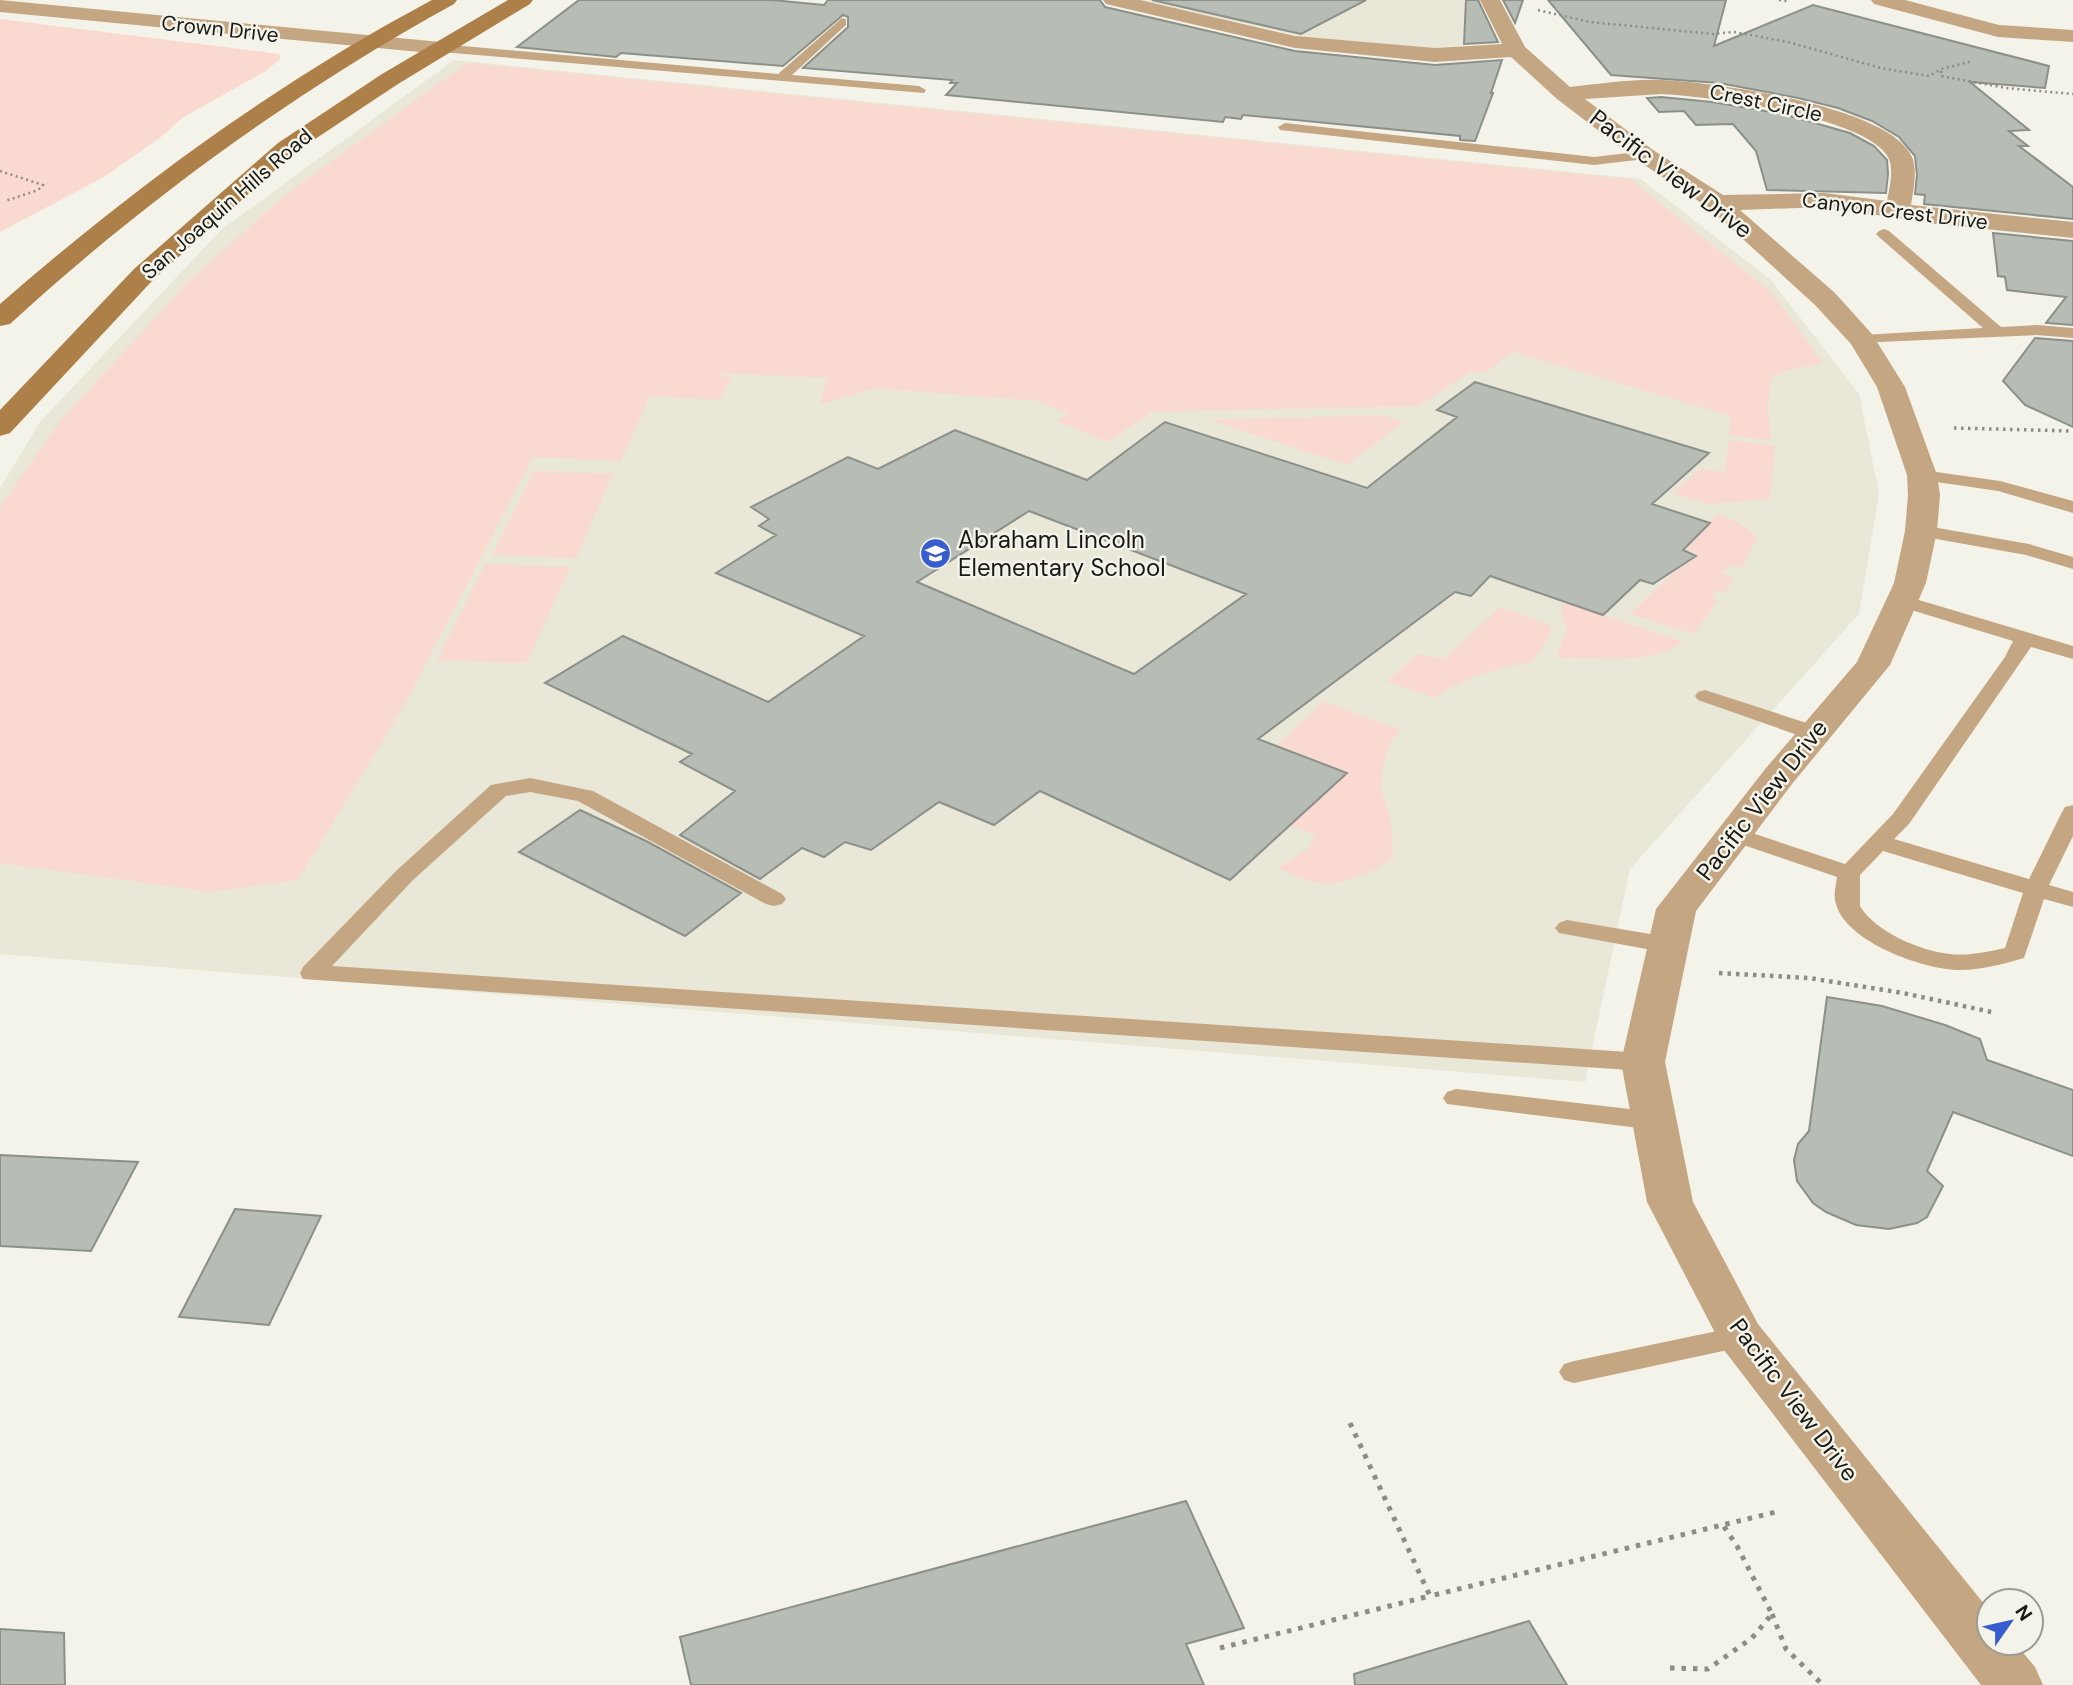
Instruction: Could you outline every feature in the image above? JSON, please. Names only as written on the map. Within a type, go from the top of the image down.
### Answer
[{"type":"main road","name":"San Joaquin Hills Road","points":[[0,318],[144,198],[260,112],[398,26],[447,0]]},
{"type":"main road","name":"San Joaquin Hills Road","points":[[0,427],[143,275],[286,148],[441,48],[523,0]]},
{"type":"street","points":[[1113,0],[1295,42],[1435,55],[1516,50]]},
{"type":"street","name":"Pacific View Drive","points":[[1490,0],[1516,50],[1565,94],[1646,155],[1717,203],[1825,299],[1862,340],[1891,387],[1922,475],[1924,495],[1921,531],[1910,583],[1873,665],[1814,733],[1676,909],[1643,1062],[1670,1202],[1741,1337],[2015,1685]]},
{"type":"street","points":[[1881,0],[1998,31],[2073,36]]},
{"type":"street","name":"Crown Drive","points":[[0,6],[441,48]]},
{"type":"street","name":"Crest Circle","points":[[1565,94],[1634,87],[1692,88],[1749,97],[1841,120],[1884,140],[1898,152],[1903,163],[1898,210]]},
{"type":"street","name":"Canyon Crest Drive","points":[[1717,203],[1825,200],[2073,230]]},
{"type":"lane","points":[[781,78],[842,22]]},
{"type":"lane","points":[[441,48],[919,90]]},
{"type":"lane","points":[[1285,127],[1594,161],[1646,155]]},
{"type":"lane","points":[[1884,234],[1997,332]]},
{"type":"lane","points":[[1862,340],[2037,330],[2073,334]]},
{"type":"lane","points":[[1922,475],[2000,486],[2073,506]]},
{"type":"lane","points":[[1921,531],[2029,550],[2073,563]]},
{"type":"lane","points":[[1902,601],[2073,653]]},
{"type":"lane","points":[[2025,638],[2015,658],[1900,819],[1849,873],[1848,905],[1862,927],[1902,947],[1948,962],[1983,962],[2015,953],[2036,889],[2073,811]]},
{"type":"lane","points":[[1705,696],[1814,733]]},
{"type":"lane","points":[[774,899],[585,796],[530,785],[499,790],[405,875],[312,973],[1643,1062]]},
{"type":"lane","points":[[1734,834],[1849,873]]},
{"type":"lane","points":[[1878,842],[2073,900]]},
{"type":"lane","points":[[1567,928],[1668,945]]},
{"type":"lane","points":[[1456,1098],[1655,1121]]},
{"type":"lane","points":[[1574,1372],[1741,1337]]},
{"type":"path","points":[[1779,0],[1787,1]]},
{"type":"path","points":[[1530,10],[1549,11],[1569,19],[1590,22],[1713,34],[1734,32],[1788,42],[1881,68],[1929,76],[1981,58]]},
{"type":"path","points":[[1941,71],[1941,76],[1974,82],[2073,94]]},
{"type":"path","points":[[0,171],[43,185],[38,190],[5,201]]},
{"type":"path","points":[[1954,428],[2073,431]]},
{"type":"path","points":[[1719,973],[1809,978],[1903,993],[1996,1013]]},
{"type":"path","points":[[1350,1423],[1430,1596]]},
{"type":"path","points":[[1220,1648],[1780,1511]]},
{"type":"path","points":[[1723,1525],[1737,1546],[1772,1614],[1786,1649],[1823,1685]]},
{"type":"path","points":[[1670,1668],[1708,1669],[1752,1638],[1772,1614]]},
{"type":"shaded area","points":[[1139,0],[1467,0],[1482,43],[1434,48],[1303,37]]},
{"type":"shaded area","points":[[0,19],[279,54],[281,58],[266,71],[182,118],[161,137],[104,177],[0,232]]},
{"type":"shaded area","name":"Abraham Lincoln Elementary School","points":[[454,60],[1641,179],[1771,280],[1859,394],[1879,494],[1859,614],[1630,869],[1585,1082],[0,954],[0,488],[40,422],[222,229]]},
{"type":"shaded area","points":[[467,63],[1630,179],[1772,293],[1823,363],[1788,370],[1771,378],[1768,407],[1771,441],[1729,435],[1731,416],[1513,352],[1486,372],[1470,372],[1419,406],[1152,412],[1108,442],[1057,421],[1069,414],[1037,401],[876,388],[819,405],[828,378],[720,373],[719,375],[732,377],[720,400],[650,396],[621,461],[533,457],[405,704],[298,880],[211,892],[0,863],[0,507],[60,421],[190,280],[285,195]]},
{"type":"shaded area","points":[[1382,415],[1403,422],[1347,465],[1210,420]]},
{"type":"shaded area","points":[[1729,440],[1775,446],[1770,499],[1709,504],[1673,493],[1700,469],[1725,472]]},
{"type":"shaded area","points":[[534,471],[613,474],[576,558],[492,555]]},
{"type":"shaded area","points":[[1717,515],[1736,521],[1757,536],[1742,568],[1731,565],[1722,573],[1733,578],[1725,593],[1716,591],[1712,599],[1718,600],[1694,634],[1630,614],[1695,553],[1685,548]]},
{"type":"shaded area","points":[[485,564],[570,567],[527,663],[437,660]]},
{"type":"shaded area","points":[[1565,602],[1683,642],[1670,650],[1640,657],[1560,658],[1557,655],[1567,629],[1560,608]]},
{"type":"shaded area","points":[[1500,607],[1551,625],[1550,635],[1532,662],[1482,674],[1457,684],[1435,698],[1387,681],[1418,654],[1444,659]]},
{"type":"shaded area","points":[[1324,701],[1400,730],[1389,745],[1381,789],[1391,822],[1393,858],[1364,874],[1331,883],[1309,881],[1278,868],[1309,848],[1315,835],[1290,825],[1346,773],[1276,746]]},
{"type":"building","points":[[579,0],[772,0],[824,5],[828,0],[1100,0],[1105,7],[1295,51],[1435,65],[1502,60],[1475,141],[1460,140],[1460,136],[1243,115],[1241,119],[1225,117],[1223,122],[946,95],[957,83],[950,83],[952,80],[803,68],[848,27],[848,17],[843,15],[783,66],[621,53],[616,57],[517,47]]},
{"type":"building","points":[[1152,0],[1366,0],[1301,34]]},
{"type":"building","points":[[1466,0],[1478,0],[1498,42],[1464,44]]},
{"type":"building","points":[[1503,0],[1523,0],[1515,23]]},
{"type":"building","points":[[1548,0],[1726,0],[1714,46],[1813,5],[2049,66],[2045,88],[1970,82],[2029,130],[2009,131],[2028,146],[2019,146],[2073,187],[2073,219],[1924,204],[1925,195],[1915,194],[1915,156],[1899,137],[1872,121],[1838,108],[1719,83],[1611,75]]},
{"type":"building","points":[[1661,97],[1783,114],[1850,133],[1874,146],[1887,160],[1886,193],[1767,190],[1756,151],[1733,124],[1696,125],[1684,111],[1659,112],[1647,98]]},
{"type":"building","points":[[1993,233],[2073,241],[2073,325],[2046,323],[2066,297],[2007,290],[2005,277],[1998,276]]},
{"type":"building","points":[[2035,338],[2073,341],[2073,427],[2025,405],[2003,381]]},
{"type":"building","points":[[1475,382],[1709,453],[1652,504],[1710,523],[1683,550],[1696,556],[1653,584],[1640,580],[1603,615],[1490,576],[1471,596],[1455,592],[1258,739],[1347,773],[1230,880],[1040,791],[994,825],[939,802],[871,850],[845,842],[824,857],[802,848],[760,879],[680,835],[735,791],[680,762],[692,754],[545,683],[623,636],[768,702],[864,636],[716,573],[776,535],[759,526],[769,519],[751,507],[848,457],[878,469],[955,430],[1087,480],[1165,422],[1367,488],[1457,417],[1437,410]],"holes":[[[1029,511],[1246,594],[1134,674],[917,582]]]},
{"type":"building","points":[[580,810],[648,842],[741,893],[685,936],[519,852]]},
{"type":"building","points":[[1827,997],[1882,1006],[1945,1025],[1980,1039],[1987,1060],[2073,1090],[2073,1156],[1953,1112],[1927,1171],[1943,1186],[1927,1217],[1917,1223],[1889,1229],[1856,1225],[1826,1212],[1813,1203],[1797,1181],[1794,1160],[1798,1144],[1809,1131]]},
{"type":"building","points":[[0,1155],[138,1162],[91,1251],[0,1246]]},
{"type":"building","points":[[235,1209],[321,1216],[269,1325],[179,1317]]},
{"type":"building","points":[[1186,1501],[1244,1628],[1186,1644],[1204,1685],[691,1685],[680,1637]]},
{"type":"building","points":[[1529,1621],[1567,1685],[1355,1685],[1354,1674]]},
{"type":"building","points":[[0,1629],[64,1633],[65,1685],[0,1685]]},
{"type":"place","name":"Abraham Lincoln Elementary School","points":[[935,554]]}]
